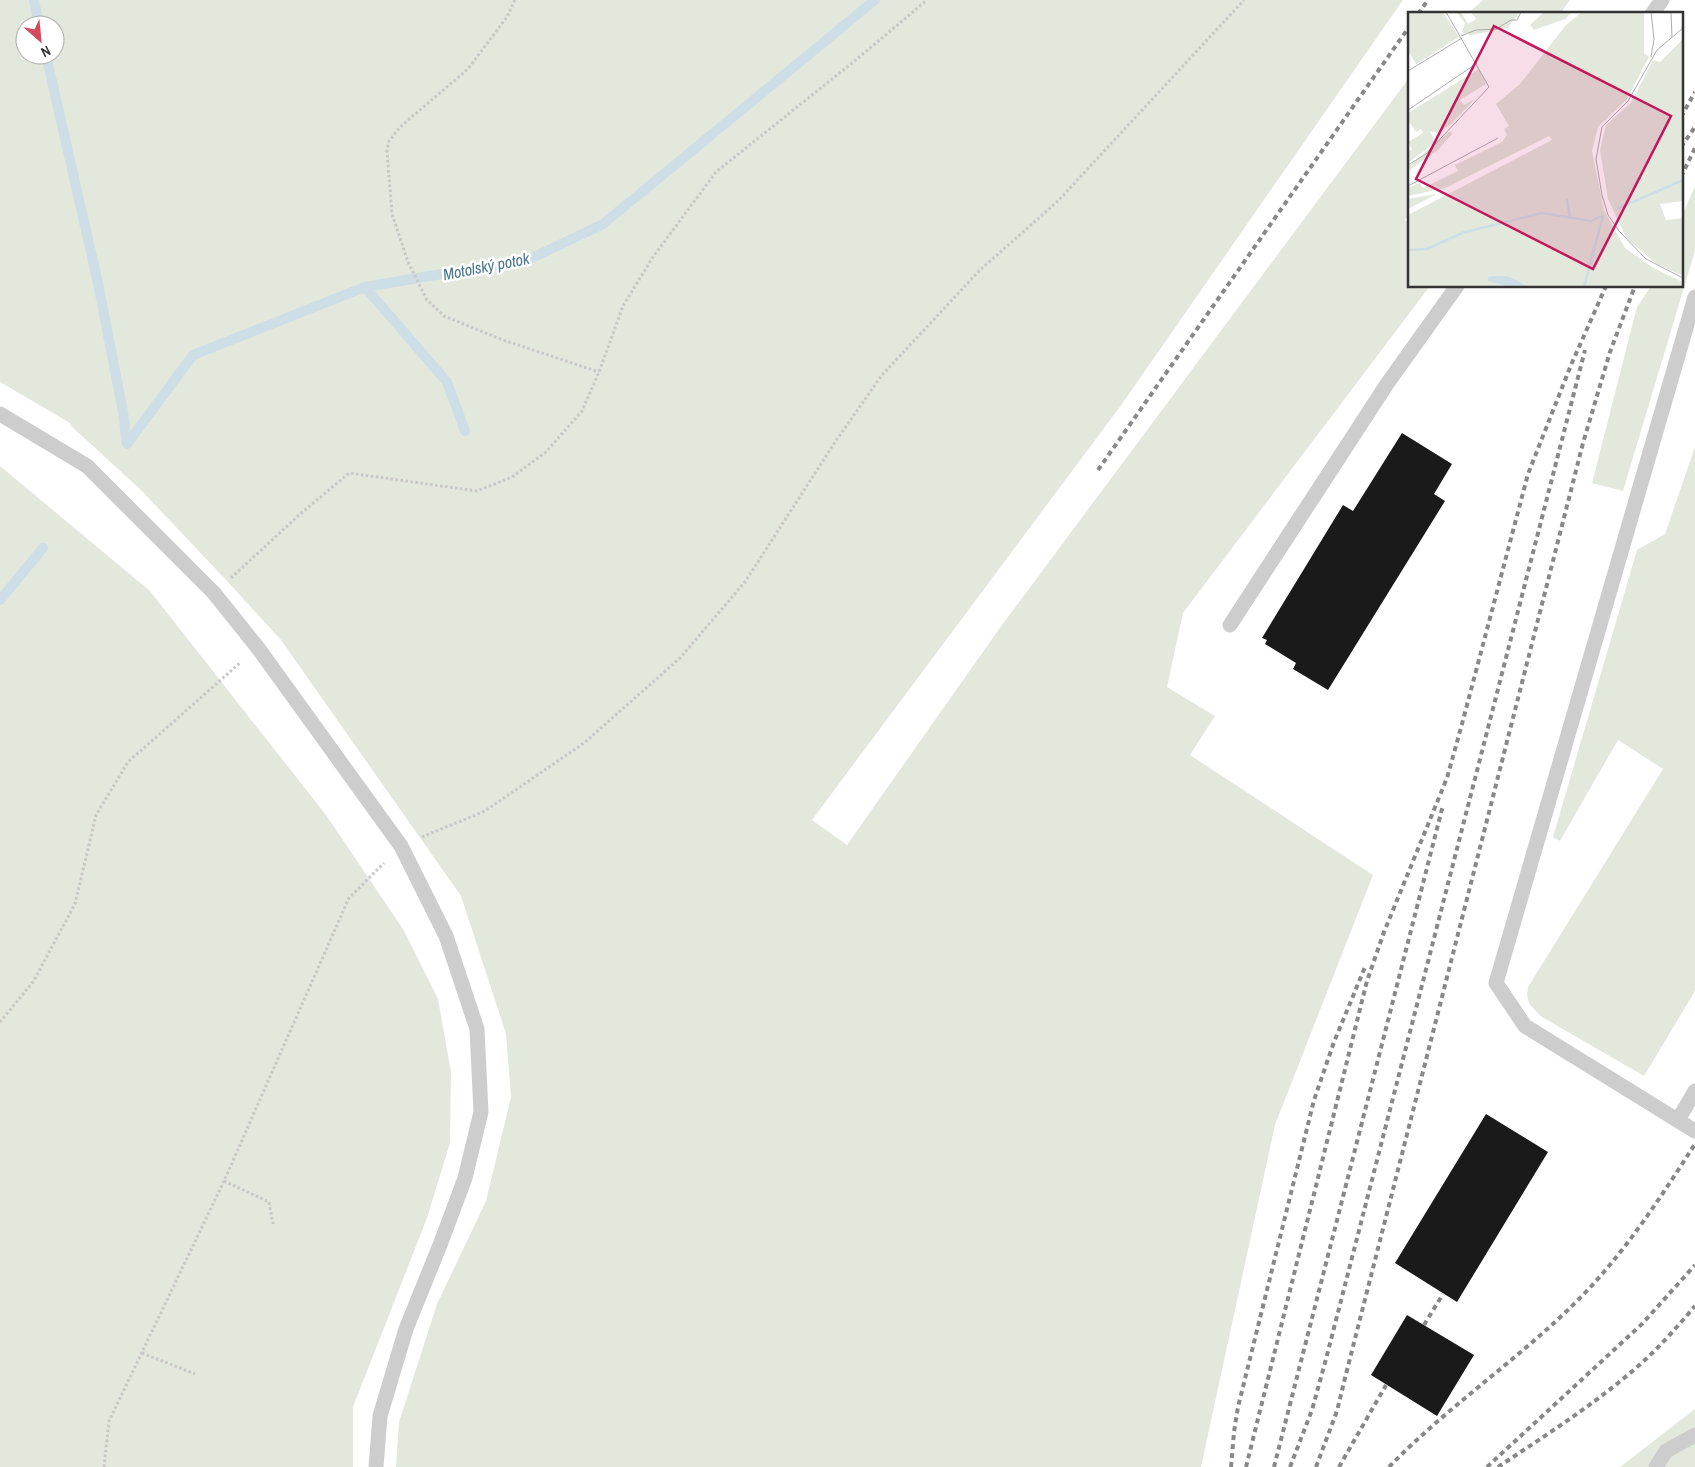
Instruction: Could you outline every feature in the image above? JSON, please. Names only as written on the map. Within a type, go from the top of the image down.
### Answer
[{"type":"lane","points":[[1653,12],[1662,0]]},
{"type":"lane","points":[[1230,625],[1387,384],[1456,288]]},
{"type":"lane","points":[[1695,297],[1496,983],[1525,1026],[1695,1130]]},
{"type":"lane","points":[[0,414],[87,466],[214,593],[258,648],[401,846],[446,936],[477,1029],[481,1112],[465,1178],[406,1328],[380,1416],[376,1467]]},
{"type":"lane","points":[[1678,1120],[1695,1091]]},
{"type":"lane","points":[[1656,1467],[1666,1451],[1695,1435]]},
{"type":"path","points":[[515,0],[507,17],[468,70],[400,127],[389,141],[387,151],[392,214],[408,262],[427,300],[444,316],[503,340],[599,372]]},
{"type":"path","points":[[214,593],[298,516],[349,473],[477,491],[512,477],[546,452],[582,411],[599,372],[623,306],[653,257],[716,172],[857,59],[927,0]]},
{"type":"path","points":[[104,1467],[108,1421],[224,1181],[349,898],[401,846],[484,811],[584,743],[679,659],[745,582],[834,442],[882,375],[980,270],[1058,200],[1244,0]]},
{"type":"path","points":[[0,1022],[33,982],[75,904],[96,815],[128,762],[258,648]]},
{"type":"path","points":[[224,1181],[269,1202],[273,1224]]},
{"type":"path","points":[[142,1354],[195,1374]]},
{"type":"shaded area","points":[[0,0],[1403,0],[1122,404],[812,820],[847,845],[999,629],[1408,79],[1408,216],[1405,220],[1408,222],[1408,288],[1428,288],[1183,613],[1167,687],[1215,716],[1190,755],[1373,875],[1275,1125],[1201,1467],[396,1467],[399,1422],[437,1304],[486,1201],[511,1097],[506,1034],[461,896],[281,640],[140,489],[72,427],[70,423],[0,382]]},
{"type":"shaded area","points":[[1483,0],[1570,0],[1561,12],[1469,12]]},
{"type":"shaded area","points":[[1695,186],[1695,251],[1623,491],[1592,483],[1637,307],[1650,288],[1682,288],[1682,216]]},
{"type":"shaded area","points":[[1695,447],[1695,991],[1644,1076],[1542,1017],[1528,1001],[1527,992],[1528,987],[1663,769],[1618,740],[1560,841],[1553,837],[1637,550],[1665,534]]},
{"type":"shaded area","points":[[0,466],[150,591],[326,815],[403,929],[438,999],[451,1072],[450,1143],[427,1218],[353,1407],[353,1467],[0,1467]]},
{"type":"shaded area","points":[[1695,1409],[1695,1467],[1620,1467]]},
{"type":"building","points":[[1402,433],[1452,464],[1434,494],[1445,501],[1328,690],[1293,669],[1296,663],[1265,644],[1267,640],[1262,638],[1343,505],[1353,511]]},
{"type":"building","points":[[1486,1114],[1548,1152],[1457,1302],[1395,1263]]},
{"type":"building","points":[[1407,1315],[1474,1355],[1437,1416],[1371,1375]]},
{"type":"waterway","points":[[34,0],[37,15]]},
{"type":"waterway","name":"Motolský potok","points":[[127,444],[193,355],[365,287],[530,259],[603,224],[875,0]]},
{"type":"waterway","points":[[48,65],[98,283],[123,412],[127,444]]},
{"type":"waterway","points":[[365,287],[447,382],[465,431]]},
{"type":"waterway","name":"Motolský potok","points":[[0,600],[43,548]]},
{"type":"railway","points":[[1419,12],[1428,0]]},
{"type":"railway","points":[[1098,470],[1408,28]]},
{"type":"railway","points":[[1682,115],[1695,92]]},
{"type":"railway","points":[[1682,146],[1695,127]]},
{"type":"railway","points":[[1682,175],[1695,148]]},
{"type":"railway","points":[[1246,1467],[1367,981],[1384,932],[1447,778],[1528,474],[1571,365],[1605,288]]},
{"type":"railway","points":[[1316,1467],[1337,1411],[1583,443],[1610,352],[1634,288]]},
{"type":"railway","points":[[1290,1467],[1312,1410],[1326,1359],[1585,350]]},
{"type":"railway","points":[[1274,1467],[1443,805]]},
{"type":"railway","points":[[1231,1467],[1238,1407],[1314,1100],[1334,1042],[1365,967]]},
{"type":"railway","points":[[1389,1467],[1411,1445],[1528,1346],[1592,1286],[1639,1227],[1695,1144]]},
{"type":"railway","points":[[1487,1467],[1642,1324],[1695,1265]]},
{"type":"railway","points":[[1424,1325],[1443,1294]]},
{"type":"railway","points":[[1498,1467],[1611,1389],[1659,1347],[1695,1306]]},
{"type":"railway","points":[[1339,1467],[1386,1385]]}]
